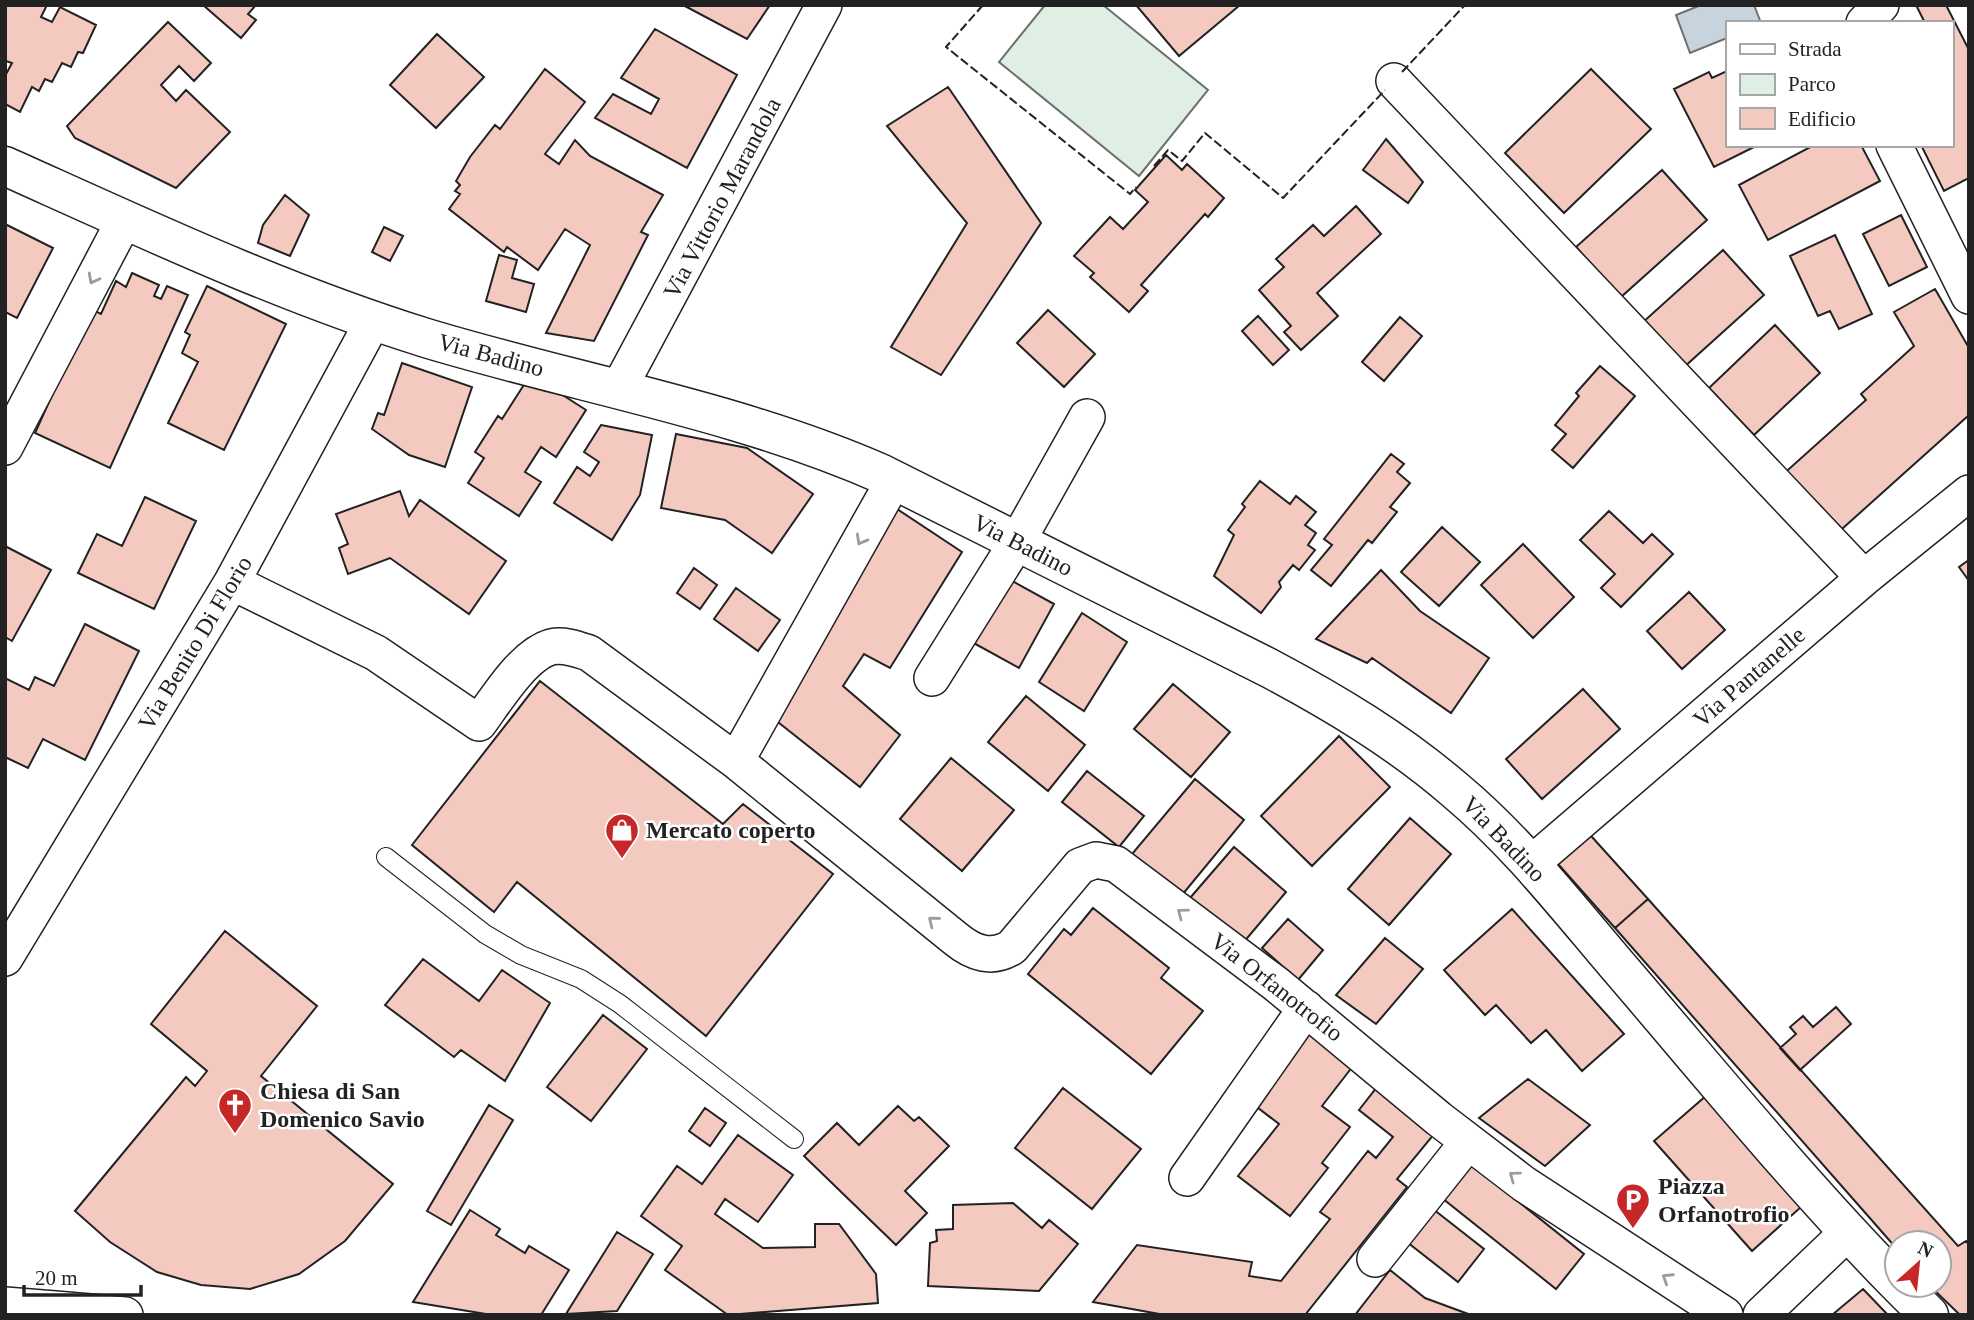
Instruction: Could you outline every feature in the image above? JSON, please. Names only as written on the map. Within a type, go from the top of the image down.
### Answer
[{"type":"street","name":"Via Vittorio Marandola","points":[[618,390],[824,5]]},
{"type":"street","points":[[1866,21],[1881,5]]},
{"type":"street","points":[[1394,81],[1864,578]]},
{"type":"street","points":[[1895,147],[1969,296]]},
{"type":"street","name":"Via Badino","points":[[5,166],[286,289],[373,321],[430,339],[777,433],[844,457],[1269,668],[1359,719],[1412,755],[1500,830],[1787,1163],[1883,1268]]},
{"type":"street","points":[[5,447],[125,219]]},
{"type":"street","name":"Via Benito Di Florio","points":[[5,958],[232,582],[373,321]]},
{"type":"street","points":[[932,678],[1017,542],[1087,417]]},
{"type":"street","points":[[232,582],[376,653],[479,723],[516,674],[531,659],[552,647],[576,648],[602,662],[736,761],[894,480]]},
{"type":"street","name":"Via Pantanelle","points":[[1531,864],[1864,578],[1969,493]]},
{"type":"street","name":"Via Orfanotrofio","points":[[736,761],[967,948],[990,955],[1004,953],[1021,939],[1080,866],[1105,860],[1124,869],[1306,1009],[1468,1142],[1570,1214],[1725,1315]]},
{"type":"street","points":[[1187,1178],[1306,1009]]},
{"type":"street","points":[[1376,1258],[1468,1142]]},
{"type":"street","points":[[1761,1315],[1848,1231]]},
{"type":"street","name":"Via Badino","points":[[1913,1299],[1928,1315]]},
{"type":"street","points":[[5,1305],[51,1312],[125,1315]]},
{"type":"lane","points":[[386,857],[498,942],[521,955],[581,979],[614,999],[794,1139]]},
{"type":"green space","points":[[1045,5],[1103,5],[1208,90],[1139,176],[999,62]]},
{"type":"shaded area","points":[[1701,5],[1754,5],[1760,21],[1726,21],[1726,38],[1690,53],[1676,15]]},
{"type":"building","points":[[5,5],[47,5],[41,17],[52,22],[60,7],[96,25],[83,53],[78,52],[71,67],[62,63],[52,82],[45,79],[39,91],[32,87],[20,112],[5,104],[5,76],[12,63],[5,63]]},
{"type":"building","points":[[203,5],[256,5],[248,14],[256,20],[241,38]]},
{"type":"building","points":[[683,5],[770,5],[747,39]]},
{"type":"building","points":[[1136,5],[1240,5],[1179,56]]},
{"type":"building","points":[[1916,5],[1946,5],[1969,50],[1969,178],[1944,191],[1922,147],[1953,147],[1953,21],[1924,21]]},
{"type":"building","points":[[168,22],[211,63],[194,81],[179,66],[161,85],[176,101],[186,90],[230,132],[176,188],[75,138],[67,126]]},
{"type":"building","points":[[655,29],[737,75],[687,168],[595,118],[613,94],[651,114],[659,99],[621,78]]},
{"type":"building","points":[[437,34],[484,77],[436,128],[390,85]]},
{"type":"building","points":[[545,69],[585,102],[545,154],[559,164],[575,140],[590,156],[663,195],[641,232],[648,235],[594,341],[546,333],[590,245],[565,229],[538,270],[507,247],[504,252],[449,209],[460,194],[455,191],[460,185],[456,181],[470,157],[495,125],[500,129]]},
{"type":"building","points":[[1591,69],[1651,129],[1564,213],[1505,153]]},
{"type":"building","points":[[1726,71],[1726,147],[1754,147],[1714,167],[1674,89],[1709,72],[1712,78]]},
{"type":"building","points":[[948,87],[1041,223],[941,375],[891,347],[967,223],[887,126]]},
{"type":"building","points":[[1386,139],[1423,182],[1408,203],[1363,170]]},
{"type":"building","points":[[1810,147],[1862,147],[1880,181],[1768,240],[1739,185]]},
{"type":"building","points":[[1166,155],[1182,170],[1187,164],[1224,198],[1208,217],[1205,214],[1141,285],[1148,291],[1129,312],[1090,277],[1094,273],[1074,256],[1110,217],[1123,229],[1148,202],[1135,190]]},
{"type":"building","points":[[1662,170],[1707,220],[1621,297],[1576,247]]},
{"type":"building","points":[[285,195],[309,215],[290,256],[258,243],[263,225]]},
{"type":"building","points":[[1356,206],[1381,234],[1317,293],[1338,316],[1301,350],[1284,332],[1291,326],[1259,290],[1284,267],[1276,259],[1313,225],[1324,236]]},
{"type":"building","points":[[1901,215],[1927,267],[1889,286],[1863,234]]},
{"type":"building","points":[[5,224],[53,248],[17,318],[5,312]]},
{"type":"building","points":[[384,227],[403,236],[390,261],[372,252]]},
{"type":"building","points":[[1835,235],[1872,314],[1839,329],[1830,311],[1818,316],[1790,256]]},
{"type":"building","points":[[1723,250],[1764,295],[1683,368],[1642,323]]},
{"type":"building","points":[[499,255],[517,260],[512,278],[534,284],[526,312],[486,301]]},
{"type":"building","points":[[132,273],[159,285],[154,296],[161,299],[167,286],[188,295],[110,468],[35,433],[91,309],[101,314],[116,281],[126,287]]},
{"type":"building","points":[[207,286],[286,324],[224,450],[168,423],[198,362],[182,353],[190,335],[185,332]]},
{"type":"building","points":[[1935,289],[1969,348],[1969,415],[1833,537],[1780,477],[1866,400],[1861,394],[1914,346],[1894,312]]},
{"type":"building","points":[[1048,310],[1095,354],[1064,387],[1017,343]]},
{"type":"building","points":[[1258,316],[1289,350],[1273,365],[1242,331]]},
{"type":"building","points":[[1400,317],[1422,336],[1384,381],[1362,362]]},
{"type":"building","points":[[1775,325],[1820,373],[1754,435],[1709,388]]},
{"type":"building","points":[[402,363],[472,387],[445,467],[409,455],[372,429],[378,413],[384,415]]},
{"type":"building","points":[[1600,366],[1635,396],[1573,468],[1552,450],[1566,434],[1555,425],[1579,396],[1576,393]]},
{"type":"building","points":[[527,380],[545,391],[550,387],[586,410],[556,457],[541,447],[525,472],[541,482],[519,516],[468,483],[484,458],[475,452],[498,416],[502,419]]},
{"type":"building","points":[[601,425],[652,435],[640,495],[612,540],[554,503],[577,467],[590,476],[599,462],[584,452]]},
{"type":"building","points":[[676,434],[747,448],[813,494],[772,553],[725,520],[661,508]]},
{"type":"building","points":[[1391,454],[1404,464],[1397,472],[1410,483],[1390,507],[1397,512],[1372,543],[1368,540],[1331,586],[1311,570],[1332,545],[1324,539]]},
{"type":"building","points":[[1260,481],[1290,504],[1296,496],[1316,512],[1305,525],[1316,533],[1308,545],[1315,550],[1299,570],[1293,565],[1279,582],[1281,587],[1261,613],[1214,576],[1234,535],[1228,530],[1245,507],[1242,504]]},
{"type":"building","points":[[400,491],[409,516],[420,500],[506,561],[469,614],[390,558],[348,574],[339,548],[348,544],[336,514]]},
{"type":"building","points":[[145,497],[196,521],[154,609],[78,573],[97,534],[122,546]]},
{"type":"building","points":[[888,503],[962,552],[890,668],[864,654],[843,686],[900,735],[860,787],[769,715]]},
{"type":"building","points":[[1609,511],[1643,543],[1652,534],[1673,554],[1621,607],[1601,588],[1615,574],[1580,540]]},
{"type":"building","points":[[1442,527],[1480,562],[1439,606],[1401,572]]},
{"type":"building","points":[[1523,544],[1574,597],[1533,638],[1481,585]]},
{"type":"building","points":[[5,546],[51,570],[12,641],[5,637]]},
{"type":"building","points":[[1969,560],[1969,581],[1959,567]]},
{"type":"building","points":[[694,568],[717,585],[700,609],[677,593]]},
{"type":"building","points":[[1381,570],[1420,611],[1489,658],[1451,713],[1372,658],[1367,663],[1316,639]]},
{"type":"building","points":[[1005,577],[1054,604],[1019,668],[970,641]]},
{"type":"building","points":[[736,588],[780,620],[758,651],[714,619]]},
{"type":"building","points":[[1689,592],[1725,630],[1682,669],[1647,631]]},
{"type":"building","points":[[1082,613],[1127,642],[1084,711],[1039,682]]},
{"type":"building","points":[[85,624],[139,651],[85,760],[43,739],[28,768],[5,757],[5,678],[29,690],[35,677],[54,686]]},
{"type":"building","name":"Mercato coperto","points":[[540,681],[723,824],[743,804],[833,874],[706,1036],[517,882],[494,912],[412,845]]},
{"type":"building","points":[[1173,684],[1230,732],[1191,777],[1134,729]]},
{"type":"building","points":[[1583,689],[1620,729],[1542,799],[1506,759]]},
{"type":"building","points":[[1026,696],[1085,745],[1048,791],[988,742]]},
{"type":"building","points":[[1339,736],[1390,787],[1312,866],[1261,816]]},
{"type":"building","points":[[951,758],[1014,810],[962,871],[900,819]]},
{"type":"building","points":[[1087,771],[1144,816],[1119,847],[1062,802]]},
{"type":"building","points":[[1195,779],[1244,820],[1182,895],[1132,854]]},
{"type":"building","points":[[1410,818],[1451,854],[1389,925],[1348,889]]},
{"type":"building","points":[[1583,827],[1648,899],[1615,928],[1550,855]]},
{"type":"building","points":[[1234,847],[1286,892],[1243,943],[1190,898]]},
{"type":"building","points":[[1648,899],[1943,1229],[1883,1229],[1883,1233],[1615,928]]},
{"type":"building","points":[[1093,908],[1169,968],[1161,978],[1203,1011],[1151,1074],[1028,974],[1064,929],[1071,935]]},
{"type":"building","points":[[1512,909],[1624,1034],[1582,1071],[1546,1030],[1531,1043],[1496,1005],[1485,1015],[1444,970]]},
{"type":"building","points":[[1288,919],[1323,950],[1298,980],[1262,948]]},
{"type":"building","name":"Chiesa di San Domenico Savio","points":[[225,931],[317,1006],[261,1076],[393,1184],[345,1241],[299,1274],[250,1289],[201,1285],[157,1272],[110,1242],[75,1211],[186,1077],[195,1086],[207,1071],[151,1024]]},
{"type":"building","points":[[1385,938],[1423,969],[1376,1024],[1336,995]]},
{"type":"building","points":[[423,959],[479,1001],[502,970],[550,1003],[505,1081],[461,1050],[454,1057],[385,1005]]},
{"type":"building","points":[[1836,1007],[1851,1024],[1800,1070],[1780,1048],[1796,1034],[1790,1027],[1803,1016],[1813,1027]]},
{"type":"building","points":[[603,1015],[647,1049],[591,1121],[547,1087]]},
{"type":"building","points":[[1305,1028],[1353,1066],[1322,1106],[1350,1127],[1322,1163],[1328,1168],[1290,1216],[1238,1176],[1279,1124],[1249,1101]]},
{"type":"building","points":[[1528,1079],[1590,1125],[1545,1166],[1479,1118]]},
{"type":"building","points":[[1377,1087],[1435,1133],[1397,1179],[1407,1187],[1305,1315],[1165,1315],[1093,1302],[1137,1245],[1252,1262],[1249,1276],[1281,1281],[1330,1219],[1320,1212],[1368,1151],[1376,1158],[1393,1137],[1359,1110]]},
{"type":"building","points":[[1063,1088],[1141,1149],[1092,1209],[1015,1148]]},
{"type":"building","points":[[1707,1095],[1801,1207],[1752,1251],[1654,1141]]},
{"type":"building","points":[[489,1105],[513,1120],[451,1225],[427,1211]]},
{"type":"building","points":[[898,1106],[914,1121],[919,1117],[949,1146],[905,1191],[927,1213],[896,1245],[804,1156],[837,1123],[859,1145]]},
{"type":"building","points":[[705,1108],[726,1123],[710,1146],[689,1131]]},
{"type":"building","points":[[738,1135],[793,1175],[758,1222],[725,1199],[715,1214],[763,1248],[815,1247],[815,1224],[839,1224],[876,1274],[878,1303],[728,1315],[665,1270],[682,1246],[641,1216],[677,1166],[702,1184]]},
{"type":"building","points":[[1470,1163],[1584,1254],[1556,1289],[1442,1198]]},
{"type":"building","points":[[1013,1203],[1042,1228],[1049,1220],[1078,1244],[1039,1291],[928,1286],[930,1243],[937,1241],[936,1230],[953,1229],[953,1205]]},
{"type":"building","points":[[1433,1209],[1484,1249],[1458,1282],[1407,1242]]},
{"type":"building","points":[[470,1210],[500,1229],[496,1235],[525,1253],[529,1246],[569,1270],[541,1315],[492,1315],[413,1302]]},
{"type":"building","points":[[617,1232],[653,1254],[617,1311],[566,1314]]},
{"type":"building","points":[[1953,1240],[1958,1246],[1966,1241],[1969,1245],[1969,1315],[1960,1315],[1943,1299],[1953,1299]]},
{"type":"building","points":[[1390,1270],[1425,1298],[1471,1315],[1355,1315]]},
{"type":"building","points":[[1863,1289],[1888,1315],[1832,1315]]},
{"type":"fence","points":[[983,5],[946,47],[1130,194],[1136,187]]},
{"type":"fence","points":[[1402,72],[1465,5]]},
{"type":"fence","points":[[1154,166],[1168,150],[1182,161],[1205,133],[1283,198],[1385,90]]},
{"type":"place","name":"Mercato coperto","points":[[622,860]]},
{"type":"place","name":"Chiesa di San Domenico Savio","points":[[235,1135]]},
{"type":"place","name":"Piazza Orfanotrofio","points":[[1633,1230]]}]
